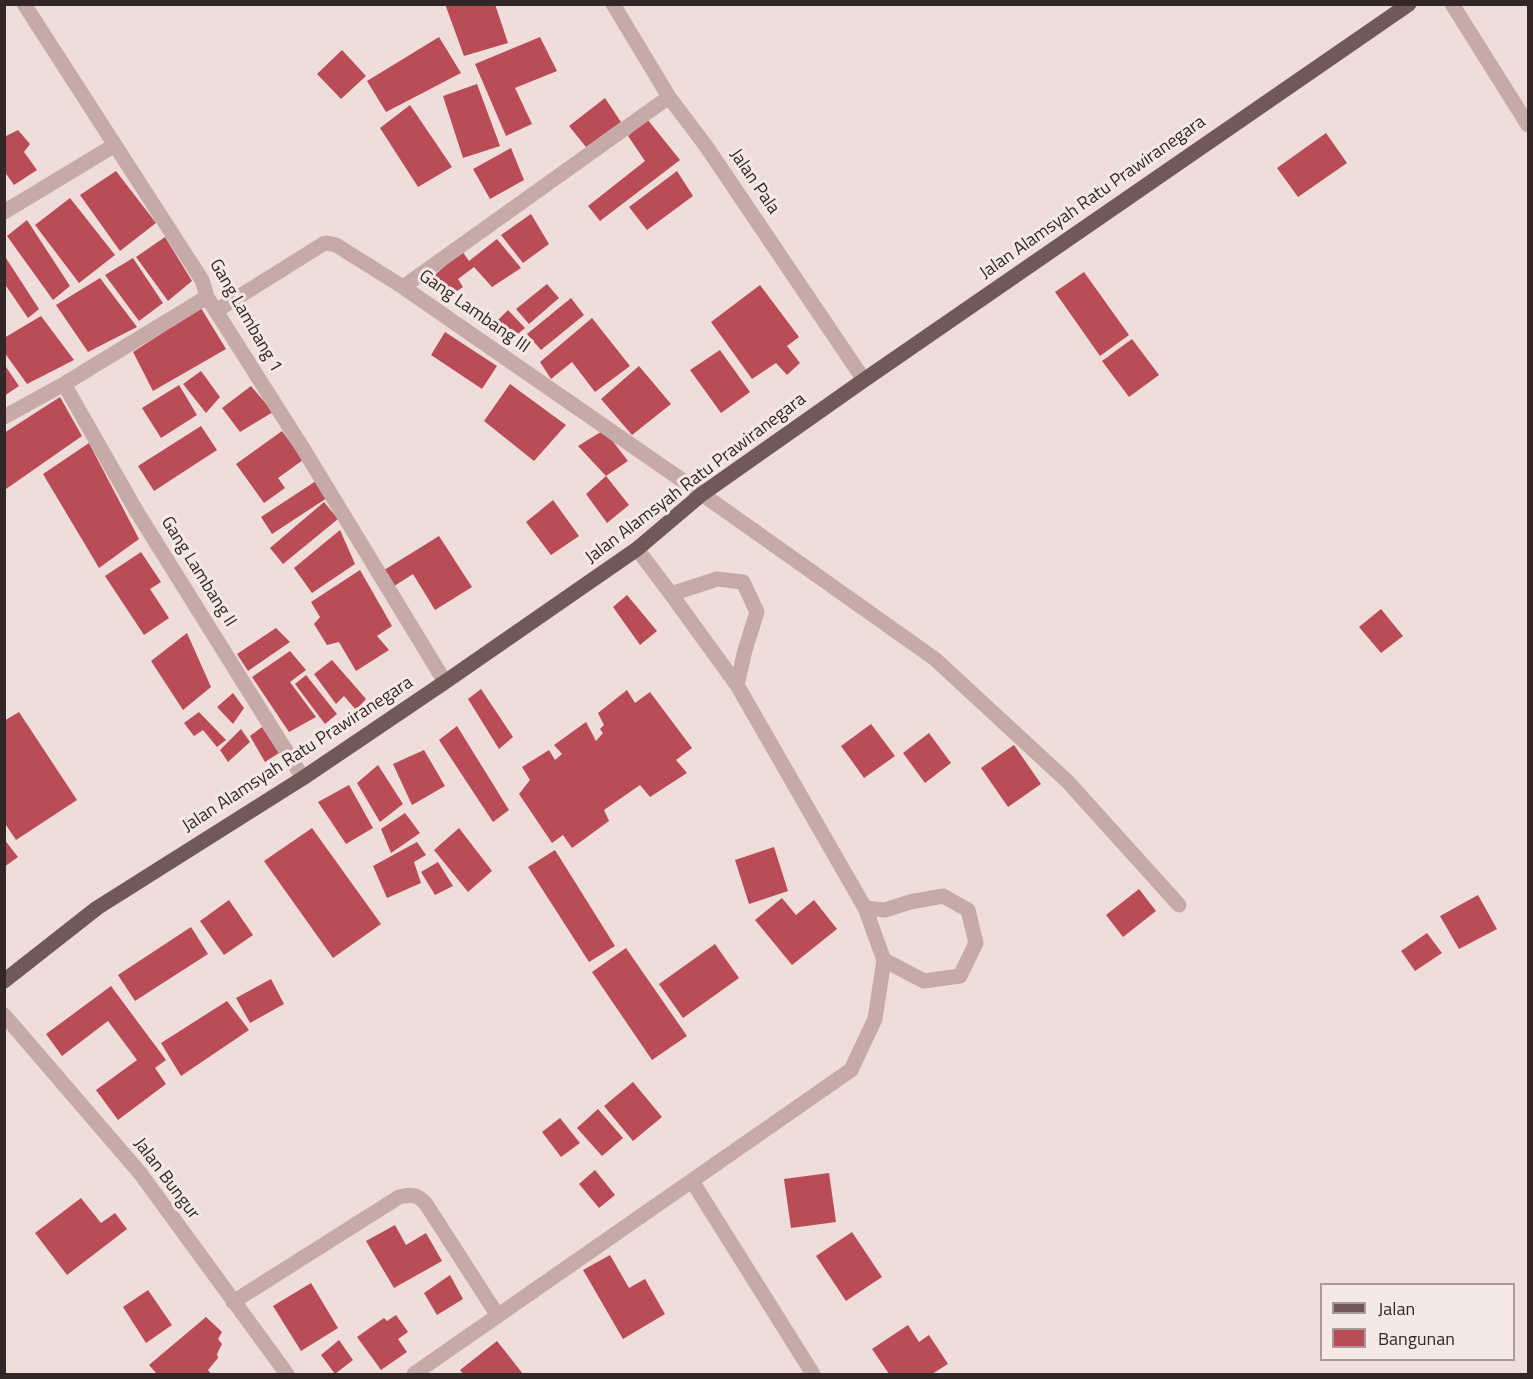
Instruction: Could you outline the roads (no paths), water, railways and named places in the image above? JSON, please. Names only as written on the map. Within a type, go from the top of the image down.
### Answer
[{"type":"main road","name":"Jalan Alamsyah Ratu Prawiranegara","points":[[4,981],[97,908],[303,778],[445,682],[637,549],[702,494],[864,380],[1409,4]]},
{"type":"street","name":"Gang Lambang 1","points":[[24,4],[202,280],[207,297],[304,450],[445,682]]},
{"type":"street","name":"Jalan Pala","points":[[613,4],[669,97],[706,146],[864,380]]},
{"type":"street","points":[[1452,4],[1528,125]]},
{"type":"street","points":[[403,287],[669,97]]},
{"type":"street","points":[[4,212],[115,145]]},
{"type":"street","name":"Gang Lambang III","points":[[216,311],[323,244],[336,245],[403,287],[702,494],[934,659],[1068,782],[1179,905]]},
{"type":"street","points":[[4,417],[64,384],[207,297]]},
{"type":"street","name":"Gang Lambang II","points":[[64,384],[137,512],[303,778]]},
{"type":"street","points":[[414,1374],[851,1070],[874,1019],[884,960],[865,908],[737,686],[637,549]]},
{"type":"street","points":[[671,594],[717,579],[743,582],[757,612],[737,686]]},
{"type":"street","points":[[865,908],[885,910],[910,902],[943,896],[968,910],[976,943],[960,975],[924,981],[884,960]]},
{"type":"street","name":"Jalan Bungur","points":[[4,1015],[140,1173],[287,1374]]},
{"type":"street","points":[[692,1181],[813,1374]]},
{"type":"street","points":[[233,1302],[399,1197],[410,1195],[419,1197],[426,1204],[498,1316]]}]
